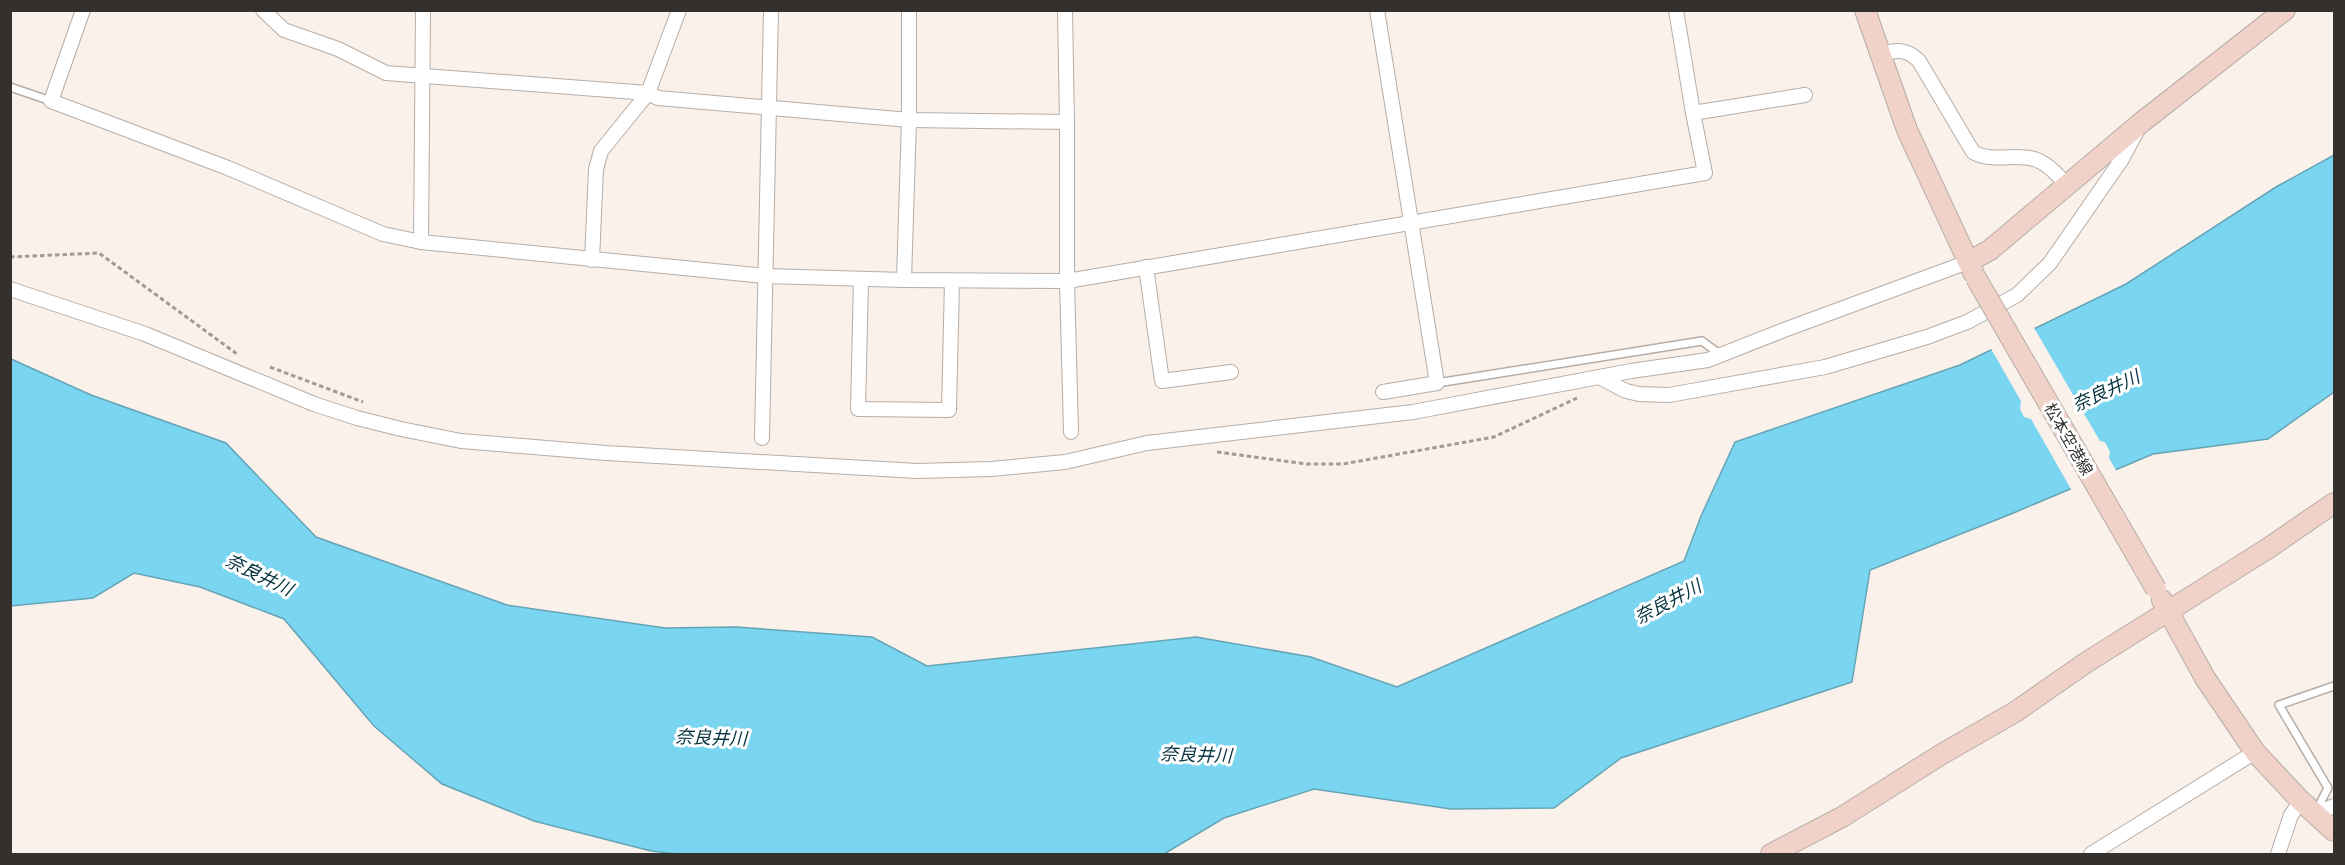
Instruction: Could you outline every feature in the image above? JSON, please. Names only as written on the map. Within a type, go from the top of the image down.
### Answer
[{"type":"street","points":[[83,10],[51,101],[228,168],[383,234],[421,242],[765,276],[952,281],[1067,280],[1706,173],[1693,113],[1676,10]]},
{"type":"street","points":[[263,10],[284,30],[338,49],[386,73],[648,93],[658,98],[909,120],[1067,122]]},
{"type":"street","points":[[421,242],[423,10]]},
{"type":"street","points":[[592,260],[596,169],[601,151],[648,93],[679,10]]},
{"type":"street","points":[[762,438],[771,10]]},
{"type":"street","points":[[904,280],[909,120],[909,10]]},
{"type":"street","points":[[1065,10],[1067,280],[1071,432]]},
{"type":"street","points":[[1377,10],[1437,383],[1383,392]]},
{"type":"street","name":"松本空港線","points":[[1865,10],[1907,130],[1972,270],[2205,678],[2254,752],[2308,808],[2334,831]]},
{"type":"street","points":[[10,289],[145,334],[314,404],[357,418],[461,441],[917,471],[991,470],[1065,462],[1147,443],[1413,412],[1599,377],[1708,360],[1972,270],[1990,250],[2142,122],[2285,10]]},
{"type":"street","points":[[1880,54],[1902,50],[1911,53],[1973,152],[1981,156],[2034,159],[2054,172],[2068,186]]},
{"type":"street","points":[[1693,113],[1805,95]]},
{"type":"street","points":[[1599,377],[1626,391],[1669,395],[1825,367],[1927,337],[1966,322],[2018,295],[2050,263],[2122,159],[2142,122]]},
{"type":"street","points":[[1146,267],[1162,381],[1231,372]]},
{"type":"street","points":[[861,279],[858,409],[949,410],[952,281]]},
{"type":"street","points":[[1771,855],[1842,817],[1942,754],[2015,712],[2334,503]]},
{"type":"street","points":[[2091,855],[2254,752]]},
{"type":"street","points":[[2278,855],[2291,815],[2308,808],[2334,806]]},
{"type":"lane","points":[[10,87],[51,101]]},
{"type":"lane","points":[[1437,383],[1702,341],[1721,355]]},
{"type":"lane","points":[[2308,808],[2328,788],[2279,705],[2334,686]]},
{"type":"path","points":[[1208,451],[1306,464],[1343,464],[1452,445],[1494,437],[1584,396],[1599,377]]},
{"type":"water","name":"奈良井川","points":[[2334,155],[2334,392],[2268,439],[2153,454],[1870,570],[1852,682],[1621,758],[1554,808],[1451,809],[1314,789],[1224,818],[1164,854],[676,854],[651,851],[534,821],[442,784],[374,726],[284,619],[200,587],[134,573],[93,598],[11,606],[11,359],[91,395],[226,443],[316,537],[507,605],[665,628],[736,627],[872,637],[927,666],[1196,637],[1311,657],[1397,687],[1684,561],[1701,516],[1735,442],[1960,365],[2126,284],[2276,187]]},
{"type":"pier","points":[[2033,326],[2100,441],[2105,442],[2110,452],[2109,458],[2117,472],[2072,491],[2031,419],[2024,417],[2020,409],[2021,401],[1990,347]]}]
